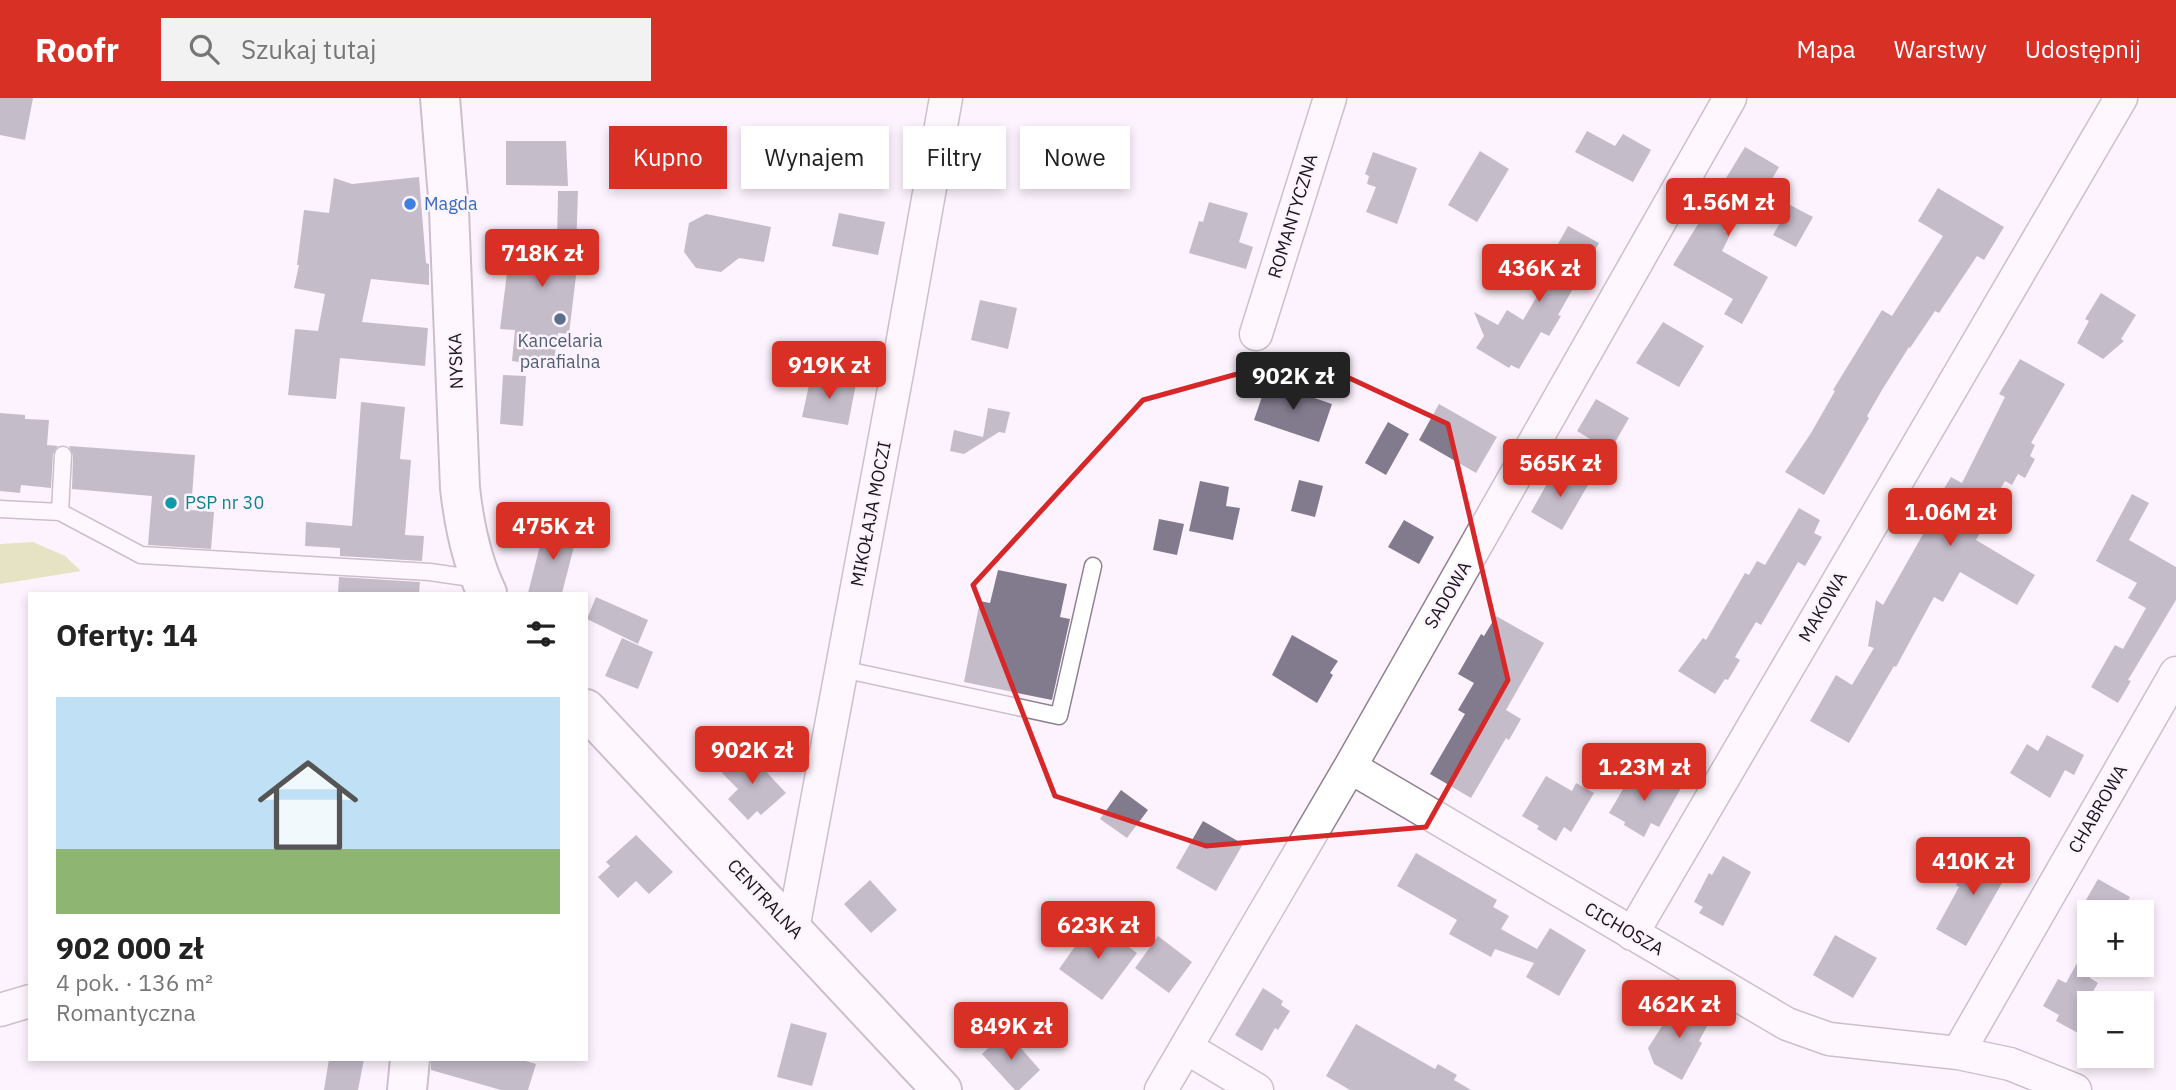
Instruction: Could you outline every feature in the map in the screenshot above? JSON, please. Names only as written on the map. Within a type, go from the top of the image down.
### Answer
[{"type":"street","name":"NYSKA","points":[[440,98],[456,336],[460,488],[464,523],[480,589]]},
{"type":"street","name":"MIKOŁAJA MOCZI","points":[[793,929],[946,98]]},
{"type":"street","name":"ROMANTYCZNA","points":[[1256,334],[1330,98]]},
{"type":"street","name":"SADOWA","points":[[1161,1090],[1350,767],[1730,98]]},
{"type":"street","name":"MAKOWA","points":[[1632,934],[2120,98]]},
{"type":"street","name":"CHABROWA","points":[[1958,1054],[2176,673]]},
{"type":"street","name":"CENTRALNA","points":[[588,711],[942,1090]]},
{"type":"street","name":"CICHOSZA","points":[[1350,767],[1787,1024],[1829,1039],[1958,1054],[2010,1064],[2075,1090]]},
{"type":"street","points":[[0,1010],[28,1002]]},
{"type":"street","points":[[1186,1048],[1257,1090]]},
{"type":"street","points":[[407,1090],[410,1061]]},
{"type":"lane","points":[[60,512],[63,455]]},
{"type":"lane","points":[[0,509],[60,512],[141,555],[430,572],[480,589]]},
{"type":"lane","points":[[842,669],[1059,716],[1093,565]]},
{"type":"highlighted area","points":[[1302,356],[1448,424],[1508,680],[1426,827],[1206,846],[1055,796],[973,585],[1143,400]]},
{"type":"green space","points":[[33,542],[65,556],[81,571],[0,584],[0,544]]},
{"type":"building","points":[[0,98],[33,98],[25,140],[0,135]]},
{"type":"building","points":[[1587,131],[1615,146],[1623,134],[1651,150],[1633,182],[1575,152]]},
{"type":"building","points":[[506,141],[566,141],[568,186],[506,185]]},
{"type":"building","points":[[1745,147],[1779,167],[1762,196],[1748,188],[1724,231],[1730,235],[1722,251],[1768,277],[1742,324],[1724,314],[1733,299],[1673,265]]},
{"type":"building","points":[[1480,151],[1509,169],[1477,222],[1448,205]]},
{"type":"building","points":[[1373,152],[1417,168],[1397,224],[1366,212],[1376,187],[1367,184],[1369,176],[1365,174]]},
{"type":"building","points":[[419,177],[429,285],[371,279],[362,322],[428,328],[425,366],[340,358],[336,399],[288,395],[295,329],[318,331],[325,294],[294,288],[304,210],[329,213],[334,178],[352,184]]},
{"type":"building","points":[[1938,188],[2004,227],[1984,260],[1977,256],[1939,313],[1935,311],[1909,347],[1824,495],[1785,472],[1811,433],[1835,391],[1833,390],[1882,310],[1892,316],[1943,236],[1918,221]]},
{"type":"building","points":[[558,191],[578,191],[576,251],[579,251],[569,334],[558,333],[553,367],[512,361],[515,330],[500,329],[511,241],[557,248]]},
{"type":"building","points":[[1209,202],[1248,213],[1239,242],[1253,247],[1246,269],[1189,253],[1199,221],[1203,222]]},
{"type":"building","points":[[1790,205],[1813,217],[1796,247],[1773,235]]},
{"type":"building","points":[[839,213],[885,222],[878,255],[832,246]]},
{"type":"building","points":[[706,214],[771,227],[764,262],[739,258],[721,272],[696,268],[684,252],[689,223]]},
{"type":"building","points":[[1568,226],[1599,243],[1549,336],[1541,332],[1519,369],[1511,365],[1509,368],[1476,348],[1484,336],[1474,312],[1498,325],[1507,310],[1523,320],[1551,273],[1544,269]]},
{"type":"building","points":[[2101,293],[2136,315],[2121,339],[2124,341],[2103,359],[2077,343],[2089,321],[2085,319]]},
{"type":"building","points":[[980,300],[1017,308],[1008,349],[971,340]]},
{"type":"building","points":[[1663,322],[1704,346],[1679,387],[1636,363]]},
{"type":"building","points":[[2020,359],[2065,384],[2031,443],[2035,445],[2030,456],[2035,459],[2025,478],[2018,474],[2012,485],[2005,481],[1982,520],[1986,522],[1976,540],[2035,575],[2017,605],[1960,572],[1943,602],[1934,597],[1896,667],[1894,666],[1849,743],[1810,721],[1836,675],[1852,685],[1874,648],[1868,646],[1876,600],[1883,605],[1935,513],[1931,510],[1951,477],[1962,483],[2005,397],[1999,394]]},
{"type":"building","points":[[503,375],[526,376],[523,426],[500,424]]},
{"type":"building","points":[[811,376],[856,384],[848,425],[802,417]]},
{"type":"building","points":[[1267,382],[1332,404],[1319,442],[1254,420]]},
{"type":"building","points":[[1596,399],[1629,418],[1610,451],[1577,431]]},
{"type":"building","points":[[361,402],[405,407],[400,459],[411,460],[405,535],[424,536],[422,561],[340,556],[340,548],[305,546],[306,522],[352,526]]},
{"type":"building","points":[[1439,404],[1497,437],[1476,473],[1419,440]]},
{"type":"building","points":[[988,408],[1010,412],[1005,433],[999,432],[964,454],[950,451],[954,430],[983,437]]},
{"type":"building","points":[[0,413],[25,415],[25,419],[49,420],[47,445],[58,446],[53,454],[51,488],[21,485],[20,493],[0,491]]},
{"type":"building","points":[[1388,422],[1409,434],[1386,475],[1365,463]]},
{"type":"building","name":"PSP nr 30","points":[[69,446],[195,455],[191,510],[214,512],[211,549],[148,545],[152,496],[72,489],[73,456]]},
{"type":"building","points":[[1560,469],[1588,485],[1562,530],[1531,512],[1548,482],[1551,483]]},
{"type":"building","points":[[1299,480],[1323,486],[1315,517],[1291,511]]},
{"type":"building","points":[[1200,481],[1229,487],[1226,506],[1240,508],[1233,540],[1189,531]]},
{"type":"building","points":[[2132,494],[2149,503],[2129,540],[2176,567],[2176,600],[2128,680],[2131,681],[2118,703],[2091,687],[2115,645],[2123,649],[2146,608],[2128,598],[2137,583],[2096,561]]},
{"type":"building","points":[[1799,508],[1820,520],[1814,533],[1822,537],[1805,566],[1798,562],[1761,625],[1756,622],[1735,657],[1740,660],[1728,680],[1725,679],[1715,694],[1678,671],[1703,638],[1706,640],[1745,573],[1749,575],[1757,561],[1765,565]]},
{"type":"building","points":[[1159,519],[1184,524],[1177,555],[1153,550]]},
{"type":"building","points":[[1404,520],[1434,537],[1419,564],[1388,547]]},
{"type":"building","points":[[545,526],[577,535],[562,592],[528,592]]},
{"type":"building","points":[[998,570],[1067,584],[1060,617],[1070,619],[1052,700],[964,682],[980,601],[990,603]]},
{"type":"building","points":[[339,577],[420,582],[419,592],[338,592]]},
{"type":"building","points":[[596,597],[648,620],[638,644],[588,619]]},
{"type":"building","points":[[1496,616],[1544,643],[1506,710],[1521,719],[1509,740],[1506,738],[1471,798],[1430,774],[1465,714],[1458,710],[1474,683],[1458,674],[1481,634],[1484,636]]},
{"type":"building","points":[[1292,635],[1338,661],[1317,703],[1272,675]]},
{"type":"building","points":[[622,638],[653,652],[638,689],[605,676]]},
{"type":"building","points":[[2047,735],[2084,755],[2074,775],[2065,770],[2050,798],[2010,773],[2027,744],[2038,751]]},
{"type":"building","points":[[746,750],[786,793],[761,815],[757,811],[748,820],[728,799],[738,789],[722,773]]},
{"type":"building","points":[[1633,772],[1659,786],[1663,779],[1681,788],[1659,827],[1651,823],[1644,837],[1609,813]]},
{"type":"building","points":[[1546,776],[1572,791],[1576,783],[1594,793],[1571,832],[1564,827],[1556,841],[1522,816]]},
{"type":"building","points":[[1121,790],[1148,810],[1127,838],[1100,819]]},
{"type":"building","points":[[1203,821],[1243,844],[1216,891],[1176,868]]},
{"type":"building","points":[[636,835],[673,872],[649,894],[636,881],[618,898],[598,877],[610,866],[606,862]]},
{"type":"building","points":[[1975,850],[2010,869],[1966,946],[1936,929]]},
{"type":"building","points":[[1416,853],[1497,900],[1493,907],[1509,916],[1501,929],[1537,949],[1550,928],[1586,950],[1559,996],[1526,977],[1534,963],[1495,949],[1491,957],[1449,934],[1457,920],[1397,886]]},
{"type":"building","points":[[1723,856],[1751,872],[1723,926],[1699,913],[1703,907],[1694,902],[1709,873],[1712,875]]},
{"type":"building","points":[[2098,879],[2130,897],[2128,900],[2086,900]]},
{"type":"building","points":[[870,880],[897,910],[871,933],[844,904]]},
{"type":"building","points":[[1093,921],[1137,953],[1102,1000],[1059,969]]},
{"type":"building","points":[[1835,935],[1877,958],[1853,998],[1813,975]]},
{"type":"building","points":[[1158,936],[1192,962],[1169,993],[1135,968]]},
{"type":"building","points":[[2077,963],[2077,977],[2090,977],[2098,983],[2093,991],[2077,991],[2077,1032],[2056,1021],[2059,1015],[2043,1006],[2058,979],[2066,983]]},
{"type":"building","points":[[1263,988],[1283,1001],[1281,1005],[1290,1011],[1278,1030],[1275,1028],[1262,1051],[1235,1035]]},
{"type":"building","points":[[1678,1001],[1711,1019],[1699,1041],[1702,1043],[1682,1080],[1654,1064],[1648,1048]]},
{"type":"building","points":[[791,1023],[827,1033],[812,1086],[777,1077]]},
{"type":"building","points":[[1356,1024],[1435,1069],[1438,1064],[1457,1075],[1454,1080],[1471,1090],[1350,1090],[1326,1076]]},
{"type":"building","points":[[1006,1031],[1040,1070],[1019,1090],[1015,1090],[982,1054]]},
{"type":"building","points":[[329,1061],[364,1061],[358,1090],[324,1090]]},
{"type":"building","points":[[431,1061],[526,1061],[536,1064],[528,1090],[501,1090],[431,1070]]},
{"type":"place","name":"Magda","points":[[410,204]]},
{"type":"place","name":"Kancelaria parafialna","points":[[560,319]]},
{"type":"place","name":"PSP nr 30","points":[[171,503]]}]
